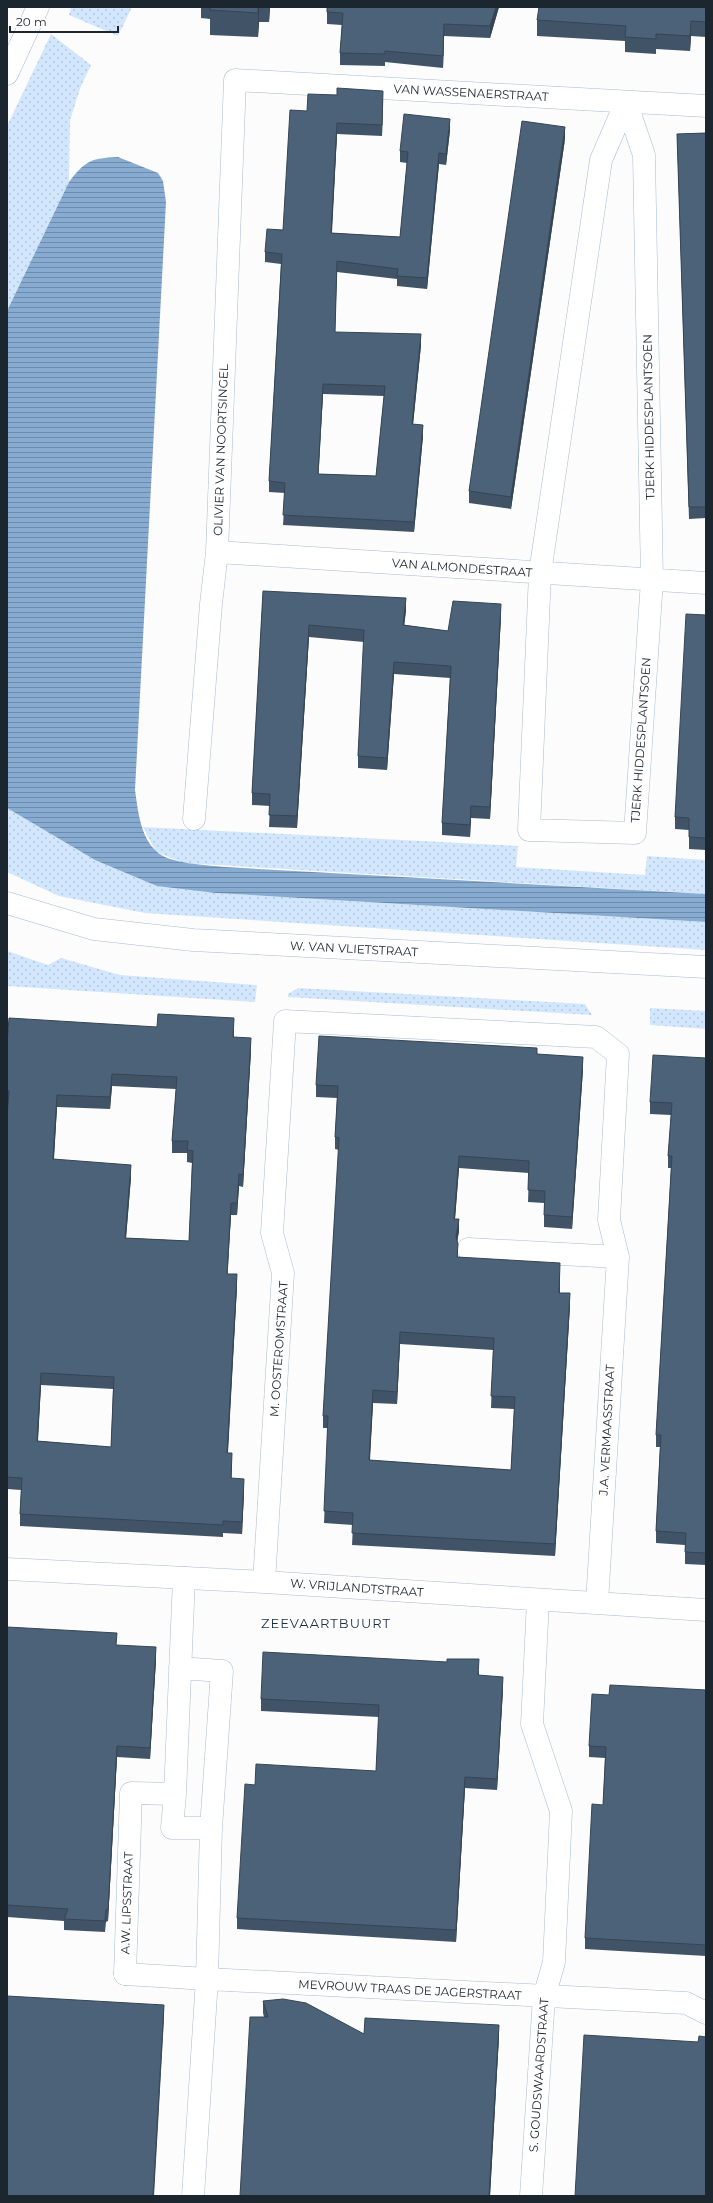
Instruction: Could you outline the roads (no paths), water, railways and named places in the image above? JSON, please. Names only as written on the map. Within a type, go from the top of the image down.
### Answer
[{"type":"street","points":[[7,74],[38,7]]},
{"type":"street","name":"VAN WASSENAERSTRAAT","points":[[235,80],[706,106]]},
{"type":"street","name":"OLIVIER VAN NOORTSINGEL","points":[[194,819],[210,612],[217,552],[235,80]]},
{"type":"street","name":"TJERK HIDDESPLANTSOEN","points":[[626,102],[644,155],[652,580],[635,833],[529,830],[540,573],[601,160],[626,102]]},
{"type":"street","name":"VAN ALMONDESTRAAT","points":[[217,552],[706,583]]},
{"type":"street","name":"W. VAN VLIETSTRAAT","points":[[7,903],[94,929],[194,940],[706,967]]},
{"type":"street","name":"J.A. VERMAASSTRAAT","points":[[285,1021],[596,1037],[618,1054],[609,1220],[618,1257],[597,1603]]},
{"type":"street","name":"M. OOSTEROMSTRAAT","points":[[264,1582],[283,1273],[272,1233],[285,1021]]},
{"type":"street","points":[[468,1249],[618,1257]]},
{"type":"street","name":"W. VRIJLANDTSTRAAT","points":[[7,1569],[264,1582],[706,1610]]},
{"type":"street","points":[[184,1578],[172,1828],[211,1828]]},
{"type":"street","name":"S. GOUDSWAARDSTRAAT","points":[[531,2196],[544,1997],[554,1962],[561,1811],[532,1724],[538,1600]]},
{"type":"street","points":[[180,1668],[222,1671],[211,1828],[207,1979],[193,2196]]},
{"type":"street","name":"A.W. LIPSSTRAAT","points":[[174,1794],[131,1792],[125,1974],[207,1979]]},
{"type":"street","name":"MEVROUW TRAAS DE JAGERSTRAAT","points":[[207,1979],[686,2004],[706,2013]]},
{"type":"water","points":[[118,157],[158,173],[163,181],[166,202],[135,790],[143,830],[151,845],[156,851],[169,859],[225,867],[706,894],[706,922],[216,893],[157,886],[95,860],[7,808],[7,311],[69,182],[84,165],[89,162],[101,158]]},
{"type":"district","name":"ZEEVAARTBUURT","points":[[326,1623]]}]
